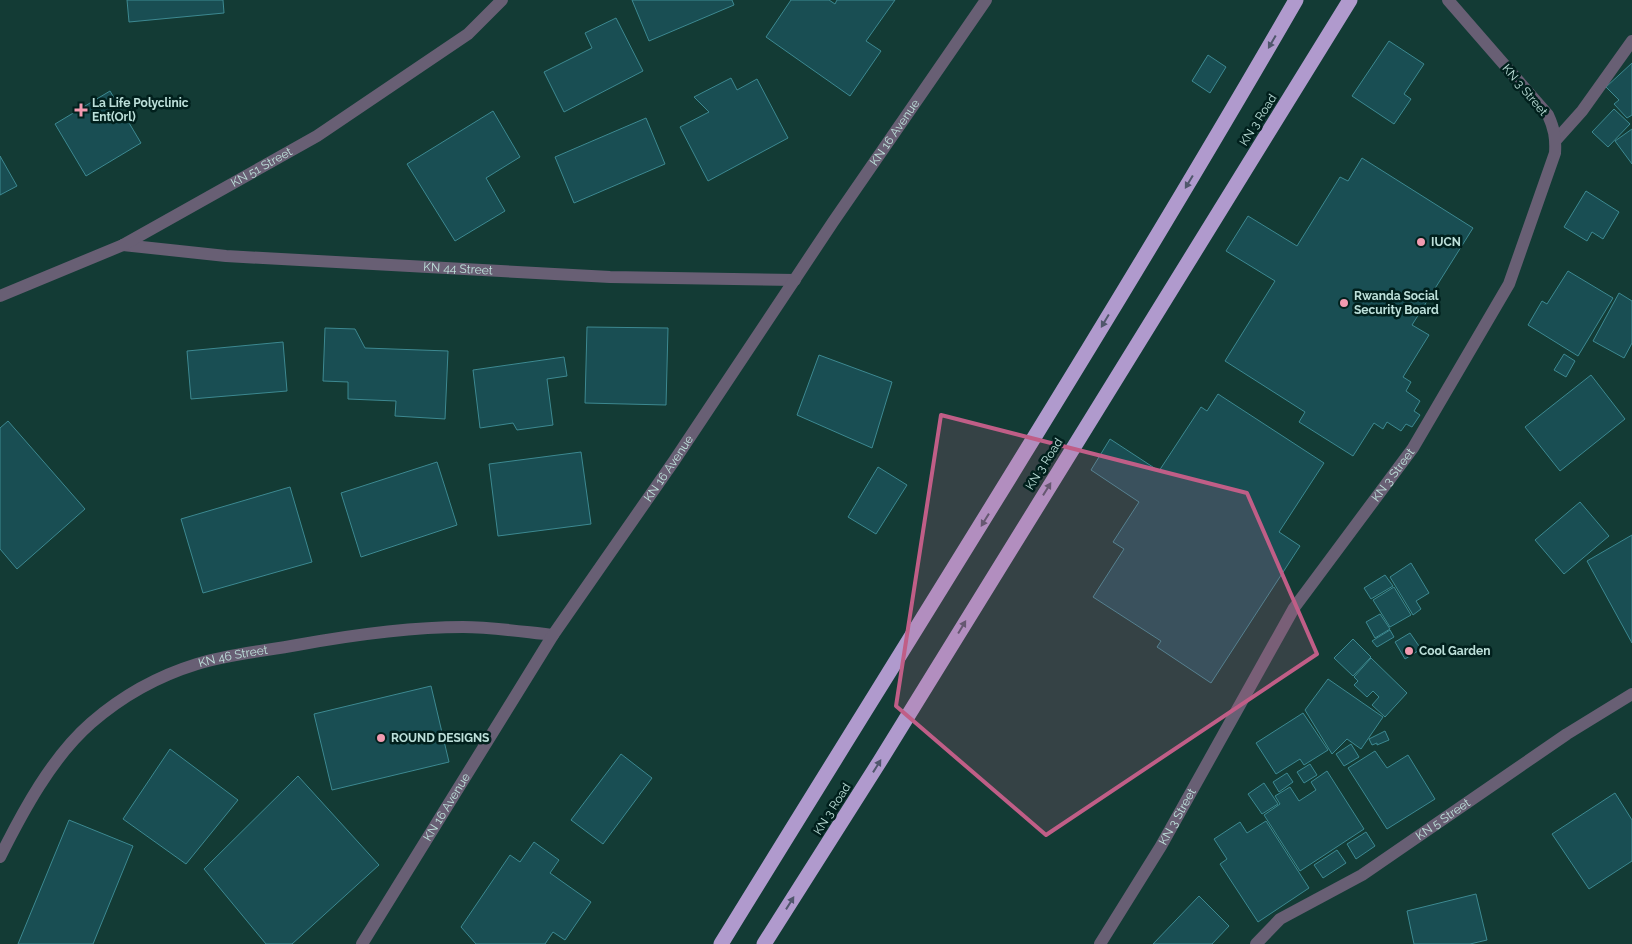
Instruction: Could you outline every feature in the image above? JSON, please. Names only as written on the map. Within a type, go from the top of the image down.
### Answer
[{"type":"highway","name":"KN 3 Road","points":[[721,944],[996,502],[1247,86],[1296,0]]},
{"type":"highway","name":"KN 3 Road","points":[[764,944],[880,761],[1350,0]]},
{"type":"street","name":"KN 51 Street","points":[[0,296],[123,245],[317,136],[468,34],[502,0]]},
{"type":"street","name":"KN 16 Avenue","points":[[362,944],[554,634],[674,461],[986,0]]},
{"type":"street","name":"KN 3 Street","points":[[1100,944],[1161,846],[1294,608],[1413,448],[1509,284],[1555,153],[1556,140],[1554,128],[1548,114],[1448,0]]},
{"type":"street","points":[[1556,140],[1582,111],[1632,41]]},
{"type":"street","name":"KN 44 Street","points":[[123,245],[226,256],[561,274],[795,280]]},
{"type":"street","name":"KN 46 Street","points":[[0,857],[15,826],[66,749],[91,723],[128,695],[156,680],[198,664],[240,655],[323,640],[396,630],[464,627],[554,634]]},
{"type":"street","name":"KN 5 Street","points":[[1256,944],[1280,919],[1362,875],[1568,734],[1632,694]]},
{"type":"highlighted area","points":[[941,415],[1247,493],[1317,654],[1046,835],[896,706]]},
{"type":"building","points":[[127,0],[223,0],[224,13],[129,22]]},
{"type":"building","points":[[632,0],[732,0],[734,5],[649,41]]},
{"type":"building","points":[[791,0],[829,0],[835,4],[837,0],[895,0],[866,41],[881,51],[850,96],[766,37]]},
{"type":"building","points":[[616,18],[643,71],[564,112],[544,72],[592,48],[585,33]]},
{"type":"building","points":[[1389,41],[1424,64],[1404,94],[1411,99],[1394,124],[1352,96]]},
{"type":"building","points":[[1208,55],[1226,67],[1210,93],[1192,81]]},
{"type":"building","points":[[1632,63],[1632,115],[1627,118],[1614,104],[1619,100],[1606,87]]},
{"type":"building","points":[[731,78],[737,90],[757,79],[788,138],[708,181],[680,127],[709,112],[694,97]]},
{"type":"building","points":[[110,91],[141,143],[86,176],[55,124]]},
{"type":"building","points":[[1614,109],[1630,124],[1608,147],[1592,132]]},
{"type":"building","points":[[493,111],[520,157],[486,178],[505,211],[455,241],[407,164]]},
{"type":"building","points":[[646,118],[665,164],[574,203],[555,157]]},
{"type":"building","points":[[1632,129],[1632,164],[1615,141]]},
{"type":"building","points":[[0,156],[17,186],[0,195]]},
{"type":"building","name":"Rwanda Social Security Board","points":[[1362,158],[1473,228],[1412,325],[1429,335],[1403,377],[1411,382],[1406,391],[1420,401],[1414,411],[1420,415],[1412,427],[1406,424],[1401,431],[1387,422],[1383,429],[1374,423],[1353,456],[1299,422],[1305,412],[1225,361],[1275,281],[1226,251],[1248,216],[1297,246],[1340,177],[1348,181]]},
{"type":"building","points":[[1586,191],[1619,212],[1603,239],[1592,232],[1587,241],[1564,227]]},
{"type":"building","points":[[1568,271],[1613,298],[1578,356],[1528,325],[1542,301],[1547,304]]},
{"type":"building","points":[[1619,293],[1632,301],[1632,343],[1624,358],[1593,341]]},
{"type":"building","points":[[587,327],[668,328],[666,405],[585,403]]},
{"type":"building","points":[[325,328],[355,329],[365,348],[448,351],[445,419],[395,416],[396,401],[348,399],[348,382],[323,381]]},
{"type":"building","points":[[283,342],[287,391],[191,399],[187,351]]},
{"type":"building","points":[[1564,354],[1575,361],[1566,377],[1554,370]]},
{"type":"building","points":[[819,355],[892,382],[872,448],[797,415]]},
{"type":"building","points":[[564,357],[567,376],[547,379],[553,425],[517,430],[513,423],[480,428],[473,370]]},
{"type":"building","points":[[1591,375],[1625,419],[1560,471],[1525,427]]},
{"type":"building","points":[[1218,394],[1324,463],[1279,532],[1300,546],[1211,683],[1157,647],[1161,641],[1093,597],[1124,549],[1113,542],[1139,502],[1091,470],[1110,439],[1159,471],[1201,407],[1207,411]]},
{"type":"building","points":[[8,421],[85,509],[17,569],[0,549],[0,428]]},
{"type":"building","points":[[581,452],[591,524],[498,536],[489,464]]},
{"type":"building","points":[[437,462],[457,525],[361,557],[341,493]]},
{"type":"building","points":[[878,467],[907,485],[876,534],[848,517]]},
{"type":"building","points":[[290,487],[312,562],[203,593],[181,519]]},
{"type":"building","points":[[1580,502],[1609,536],[1564,574],[1535,540]]},
{"type":"building","points":[[1632,535],[1632,643],[1587,561]]},
{"type":"building","points":[[1411,563],[1429,593],[1416,601],[1421,609],[1413,615],[1390,577]]},
{"type":"building","points":[[1385,575],[1393,586],[1371,599],[1364,588]]},
{"type":"building","points":[[1394,587],[1411,615],[1390,627],[1373,600]]},
{"type":"building","points":[[1380,614],[1390,629],[1375,638],[1366,622]]},
{"type":"building","points":[[1390,630],[1394,637],[1377,647],[1372,641]]},
{"type":"building","points":[[1410,633],[1421,649],[1405,659],[1395,642]]},
{"type":"building","points":[[1353,639],[1371,657],[1353,676],[1334,658]]},
{"type":"building","points":[[1371,658],[1407,693],[1385,717],[1372,705],[1379,697],[1373,691],[1367,697],[1354,685],[1358,681],[1354,677]]},
{"type":"building","points":[[1328,679],[1383,717],[1361,749],[1347,739],[1332,754],[1305,710]]},
{"type":"building","name":"ROUND DESIGNS","points":[[431,686],[449,762],[332,790],[314,714]]},
{"type":"building","points":[[1303,713],[1328,750],[1304,765],[1300,759],[1276,774],[1256,743]]},
{"type":"building","points":[[1385,731],[1389,740],[1372,745],[1369,739]]},
{"type":"building","points":[[1351,744],[1359,757],[1344,766],[1336,754]]},
{"type":"building","points":[[170,749],[238,800],[186,864],[123,819]]},
{"type":"building","points":[[1375,751],[1387,768],[1408,755],[1435,799],[1387,829],[1348,768]]},
{"type":"building","points":[[621,754],[652,778],[603,844],[571,820]]},
{"type":"building","points":[[1310,764],[1317,775],[1304,783],[1297,772]]},
{"type":"building","points":[[1327,771],[1364,829],[1300,871],[1264,815],[1280,804],[1275,796],[1290,787],[1299,801],[1316,790],[1311,782]]},
{"type":"building","points":[[1287,773],[1293,782],[1279,792],[1273,782]]},
{"type":"building","points":[[298,776],[379,865],[292,944],[266,944],[204,869]]},
{"type":"building","points":[[1264,783],[1278,804],[1262,814],[1248,794]]},
{"type":"building","points":[[1615,793],[1632,820],[1632,861],[1589,889],[1552,834]]},
{"type":"building","points":[[69,820],[133,846],[93,944],[18,944]]},
{"type":"building","points":[[1266,821],[1309,888],[1258,922],[1220,864],[1227,859],[1214,839],[1240,822],[1247,833]]},
{"type":"building","points":[[1366,832],[1375,846],[1356,859],[1347,844]]},
{"type":"building","points":[[534,842],[559,860],[550,873],[591,902],[565,940],[553,932],[545,944],[476,944],[461,927],[510,855],[520,862]]},
{"type":"building","points":[[1337,850],[1346,863],[1323,878],[1314,865]]},
{"type":"building","points":[[1476,894],[1487,940],[1470,944],[1414,944],[1407,911]]},
{"type":"building","points":[[1199,896],[1229,926],[1212,944],[1153,944]]},
{"type":"place","name":"La Life Polyclinic Ent(Orl)","points":[[81,110]]},
{"type":"place","name":"IUCN","points":[[1421,242]]},
{"type":"place","name":"Rwanda Social Security Board","points":[[1344,303]]},
{"type":"place","name":"Cool Garden","points":[[1409,651]]},
{"type":"place","name":"ROUND DESIGNS","points":[[381,738]]}]
